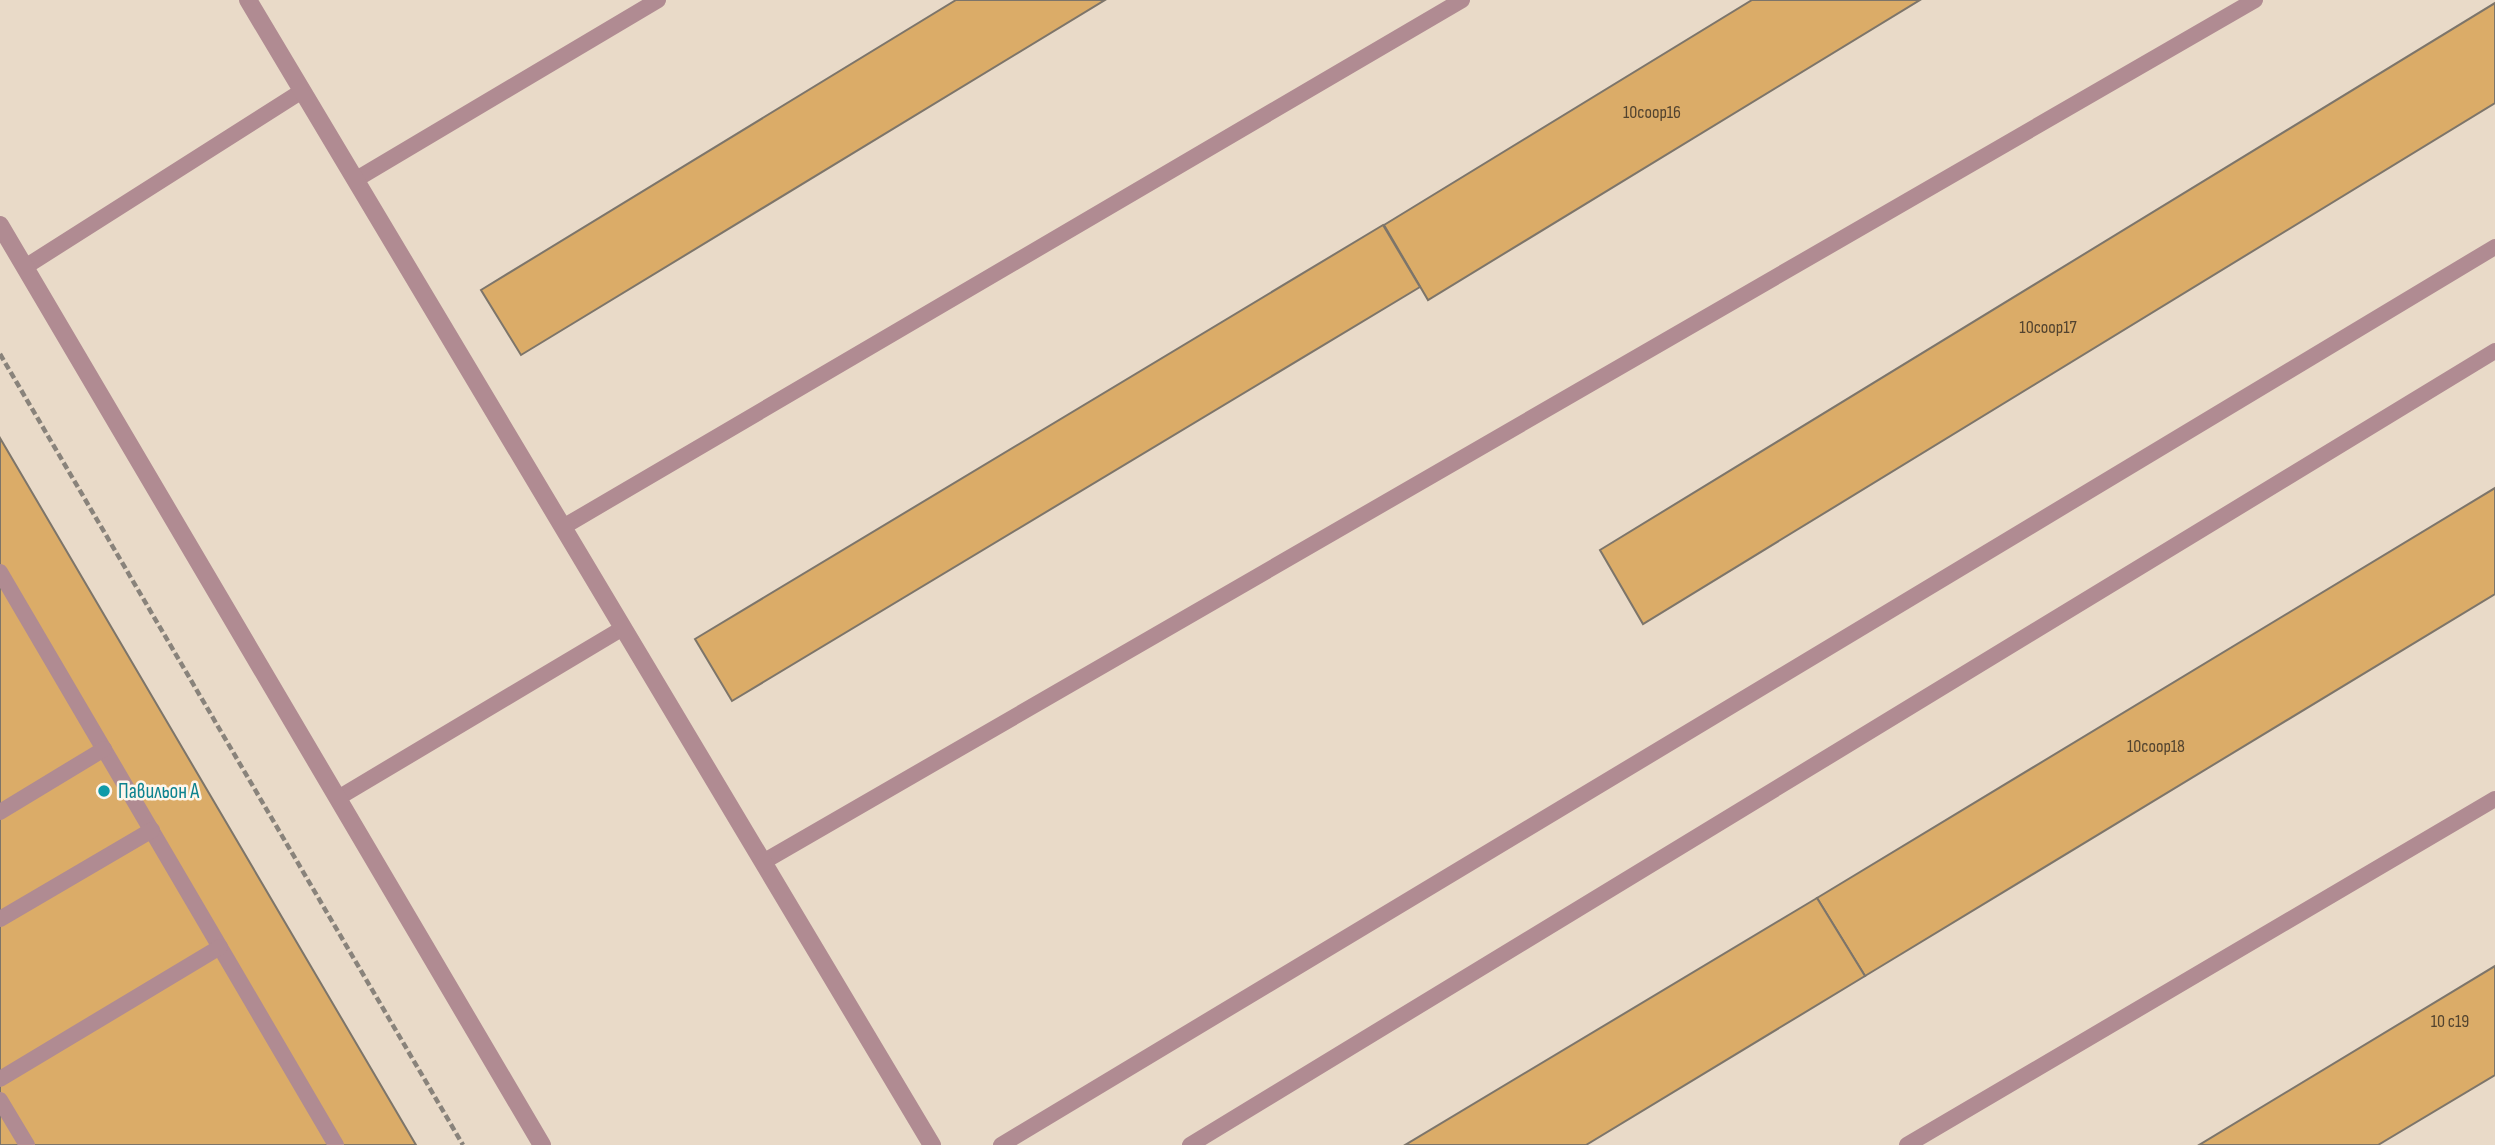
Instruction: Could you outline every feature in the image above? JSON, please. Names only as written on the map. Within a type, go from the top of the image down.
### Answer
[{"type":"street","points":[[248,0],[932,1145]]},
{"type":"street","points":[[0,225],[542,1145]]},
{"type":"lane","points":[[355,180],[658,0]]},
{"type":"lane","points":[[563,527],[1462,0]]},
{"type":"lane","points":[[763,862],[2255,0]]},
{"type":"lane","points":[[25,267],[302,91]]},
{"type":"lane","points":[[1001,1145],[2495,247]]},
{"type":"lane","points":[[1190,1145],[2495,351]]},
{"type":"lane","points":[[0,572],[337,1145]]},
{"type":"lane","points":[[338,797],[623,628]]},
{"type":"lane","points":[[0,812],[104,749]]},
{"type":"lane","points":[[1907,1145],[2495,799]]},
{"type":"lane","points":[[0,919],[152,830]]},
{"type":"lane","points":[[0,1079],[220,947]]},
{"type":"lane","points":[[0,1100],[21,1143]]},
{"type":"path","points":[[0,354],[463,1145]]},
{"type":"shaded area","points":[[0,0],[2495,0],[2495,1145],[0,1145]]},
{"type":"building","points":[[956,0],[1105,0],[521,355],[481,290]]},
{"type":"building","points":[[1752,0],[1920,0],[1428,300],[1384,225]]},
{"type":"building","points":[[2495,3],[2495,103],[1643,624],[1600,550]]},
{"type":"building","points":[[1383,225],[1420,287],[732,701],[695,639]]},
{"type":"building","name":"Павильон А","points":[[0,438],[416,1145],[0,1145]]},
{"type":"building","points":[[2495,488],[2495,594],[1865,976],[1817,898]]},
{"type":"building","points":[[1817,898],[1865,976],[1586,1145],[1405,1145]]},
{"type":"building","points":[[2495,966],[2495,1075],[2378,1145],[2199,1145]]},
{"type":"place","name":"Павильон А","points":[[104,791]]}]
